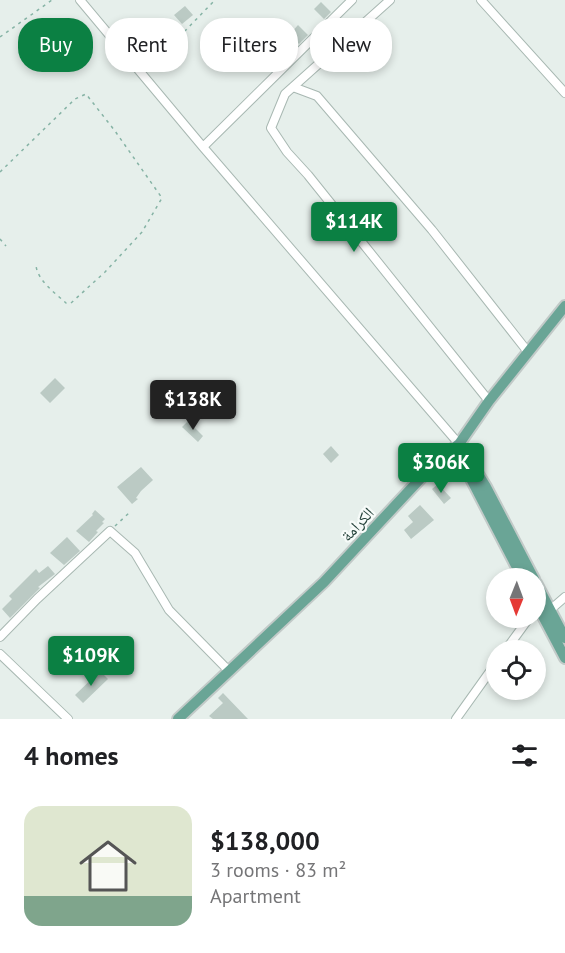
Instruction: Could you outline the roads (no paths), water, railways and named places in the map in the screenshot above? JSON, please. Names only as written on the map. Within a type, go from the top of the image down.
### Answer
[{"type":"main road","name":"الكرامة","points":[[178,719],[324,582],[434,464],[462,448],[489,401],[565,306]]},
{"type":"main road","points":[[462,448],[467,471],[517,568]]},
{"type":"main road","points":[[462,448],[486,487],[528,568]]},
{"type":"main road","points":[[546,602],[565,638]]},
{"type":"main road","points":[[546,624],[565,658]]},
{"type":"street","points":[[80,0],[462,448]]},
{"type":"street","points":[[203,147],[352,0]]},
{"type":"street","points":[[390,0],[285,94],[271,128],[276,138],[489,401]]},
{"type":"street","points":[[481,0],[565,93]]},
{"type":"street","points":[[293,87],[318,96],[432,230],[528,352]]},
{"type":"street","points":[[0,638],[37,599],[110,531],[135,553],[170,610],[229,671]]},
{"type":"street","points":[[550,610],[565,597]]},
{"type":"street","points":[[0,654],[68,719]]},
{"type":"street","points":[[456,719],[486,677]]}]
